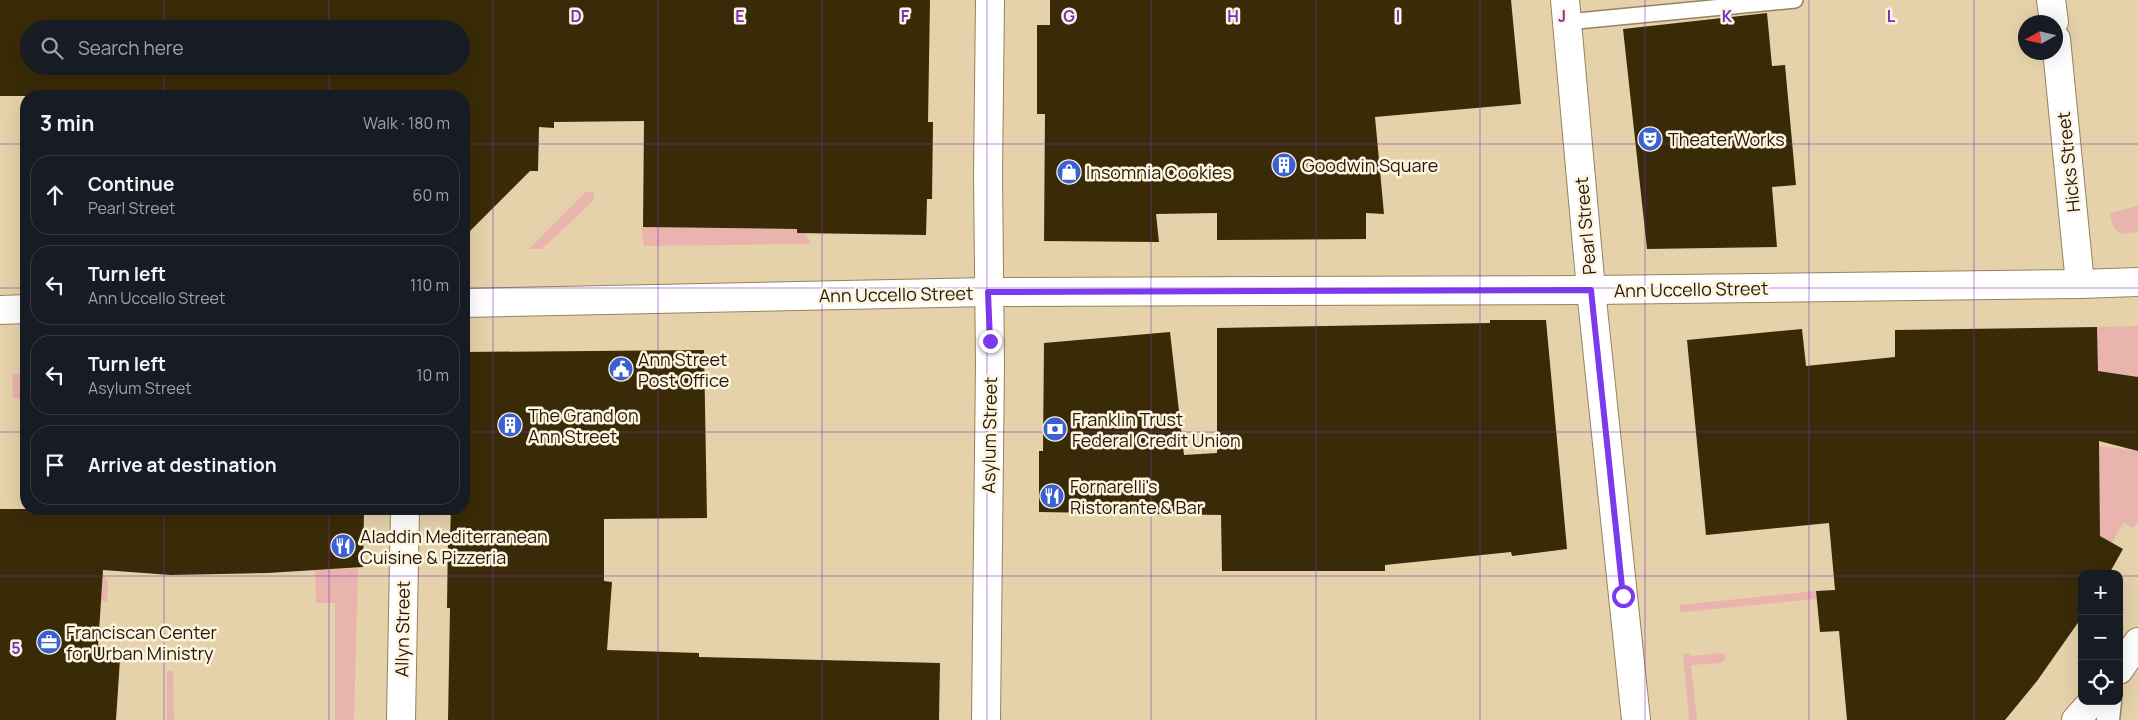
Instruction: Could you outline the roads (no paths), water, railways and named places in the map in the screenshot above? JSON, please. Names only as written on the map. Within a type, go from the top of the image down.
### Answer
[{"type":"street","name":"Asylum Street","points":[[986,720],[990,374],[988,175],[990,0]]},
{"type":"street","points":[[2052,0],[2053,15]]},
{"type":"street","name":"Pearl Street","points":[[1566,11],[1591,290],[1636,720]]},
{"type":"street","name":"Hicks Street","points":[[2058,60],[2080,284]]},
{"type":"street","name":"Ann Uccello Street","points":[[470,303],[988,292],[1591,290],[2138,282]]},
{"type":"street","points":[[0,310],[20,309]]},
{"type":"street","name":"Allyn Street","points":[[401,720],[405,515]]},
{"type":"street","points":[[2123,664],[2138,642]]},
{"type":"street","points":[[2076,720],[2089,705]]},
{"type":"street","points":[[2108,720],[2110,705]]},
{"type":"lane","points":[[1566,11],[1795,0]]},
{"type":"place","name":"TheaterWorks","points":[[1650,139]]},
{"type":"place","name":"Goodwin Square","points":[[1284,165]]},
{"type":"place","name":"Insomnia Cookies","points":[[1069,172]]},
{"type":"place","name":"Ann Street Post Office","points":[[621,369]]},
{"type":"place","name":"The Grand on Ann Street","points":[[510,425]]},
{"type":"place","name":"Franklin Trust Federal Credit Union","points":[[1055,429]]},
{"type":"place","name":"Fornarelli's Ristorante & Bar","points":[[1052,496]]},
{"type":"place","name":"Aladdin Mediterranean Cuisine & Pizzeria","points":[[343,546]]},
{"type":"place","name":"Franciscan Center for Urban Ministry","points":[[49,642]]}]
